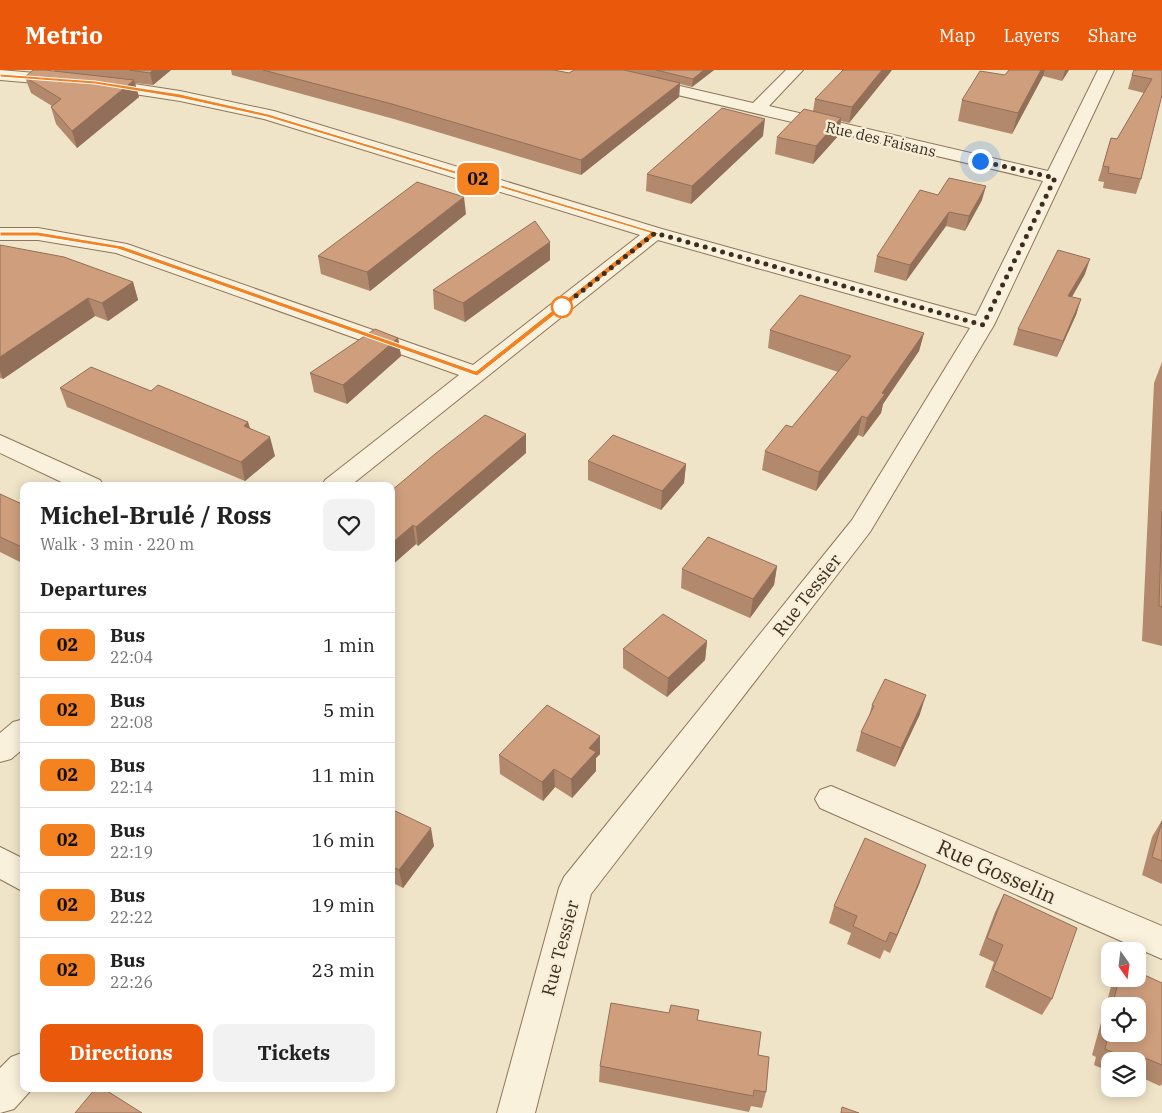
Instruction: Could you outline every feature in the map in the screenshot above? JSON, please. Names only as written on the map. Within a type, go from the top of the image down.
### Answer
[{"type":"street","name":"Rue des Faisans","points":[[590,70],[1055,178]]},
{"type":"street","points":[[756,110],[794,70]]},
{"type":"street","name":"Rue Tessier","points":[[516,1113],[576,888],[861,526],[983,325],[1106,70]]},
{"type":"street","points":[[8,74],[95,83],[180,96],[268,116],[655,233],[983,325]]},
{"type":"street","points":[[339,482],[655,233]]},
{"type":"street","points":[[0,234],[38,234],[120,248],[477,374]]},
{"type":"street","points":[[0,443],[83,482]]},
{"type":"street","points":[[0,750],[20,734]]},
{"type":"street","name":"Rue Gosselin","points":[[831,799],[1162,943]]},
{"type":"street","points":[[0,861],[20,874]]},
{"type":"street","points":[[0,1095],[20,1074]]},
{"type":"building","points":[[33,70],[134,80],[72,131],[51,107],[61,99],[25,77]]},
{"type":"building","points":[[129,70],[153,70],[150,73]]},
{"type":"building","points":[[263,70],[554,70],[569,73],[574,70],[624,70],[680,83],[581,160],[392,104]]},
{"type":"building","points":[[656,70],[704,70],[693,79]]},
{"type":"building","points":[[843,70],[882,70],[852,107],[815,99]]},
{"type":"building","points":[[1009,70],[1041,70],[1018,113],[962,100],[980,71],[1005,75]]},
{"type":"building","points":[[1134,70],[1162,70],[1162,95],[1141,179],[1108,173],[1109,167],[1103,166],[1111,138],[1117,139],[1152,79],[1132,75]]},
{"type":"building","points":[[722,108],[765,119],[692,186],[647,174]]},
{"type":"building","points":[[804,109],[841,118],[816,146],[777,137]]},
{"type":"building","points":[[949,178],[986,186],[969,216],[949,212],[910,265],[877,256],[920,190],[938,195]]},
{"type":"building","points":[[417,182],[464,197],[367,272],[318,256]]},
{"type":"building","points":[[535,221],[550,242],[463,303],[433,290]]},
{"type":"building","points":[[0,245],[64,257],[133,282],[102,303],[88,298],[0,357]]},
{"type":"building","points":[[1058,250],[1090,259],[1068,296],[1081,299],[1063,341],[1018,329]]},
{"type":"building","points":[[800,295],[924,333],[882,393],[885,394],[867,418],[862,416],[819,472],[765,451],[786,425],[792,427],[851,356],[770,330]]},
{"type":"building","points":[[375,329],[398,338],[343,385],[310,373]]},
{"type":"building","points":[[91,367],[151,391],[158,385],[248,422],[244,426],[270,437],[241,462],[60,388]]},
{"type":"building","points":[[485,415],[526,434],[416,527],[413,525],[395,541],[395,488]]},
{"type":"building","points":[[613,435],[686,464],[662,491],[588,461]]},
{"type":"building","points":[[0,494],[20,503],[20,546],[0,537]]},
{"type":"building","points":[[1162,511],[1162,607],[1159,606]]},
{"type":"building","points":[[708,537],[777,566],[753,599],[682,569]]},
{"type":"building","points":[[663,614],[707,641],[668,678],[623,649]]},
{"type":"building","points":[[885,679],[926,695],[901,748],[861,732]]},
{"type":"building","points":[[547,705],[600,736],[589,748],[596,752],[571,779],[554,769],[542,782],[499,755]]},
{"type":"building","points":[[395,811],[431,828],[399,870],[395,868]]},
{"type":"building","points":[[1162,821],[1162,861],[1152,857]]},
{"type":"building","points":[[865,838],[926,865],[897,935],[890,932],[886,942],[853,926],[857,916],[834,906]]},
{"type":"building","points":[[1004,894],[1077,928],[1052,999],[993,970],[1003,945],[987,938]]},
{"type":"building","points":[[1146,976],[1162,983],[1162,1065],[1146,1058],[1146,1052],[1112,1052],[1105,1049],[1107,1042],[1146,1042],[1146,997],[1114,997],[1117,988],[1146,988]]},
{"type":"building","points":[[611,1003],[669,1013],[671,1005],[699,1010],[697,1020],[761,1032],[758,1055],[769,1057],[766,1092],[754,1090],[753,1096],[600,1066]]},
{"type":"building","points":[[92,1092],[109,1092],[142,1113],[75,1113]]},
{"type":"building","points":[[842,1107],[859,1113],[841,1113]]},
{"type":"bus line","name":"02","points":[[0,75],[95,83],[180,96],[268,116],[655,233],[477,374],[120,248],[38,234],[0,234]]},
{"type":"route","points":[[562,307],[655,233],[983,325],[1055,178],[980,161]]}]
